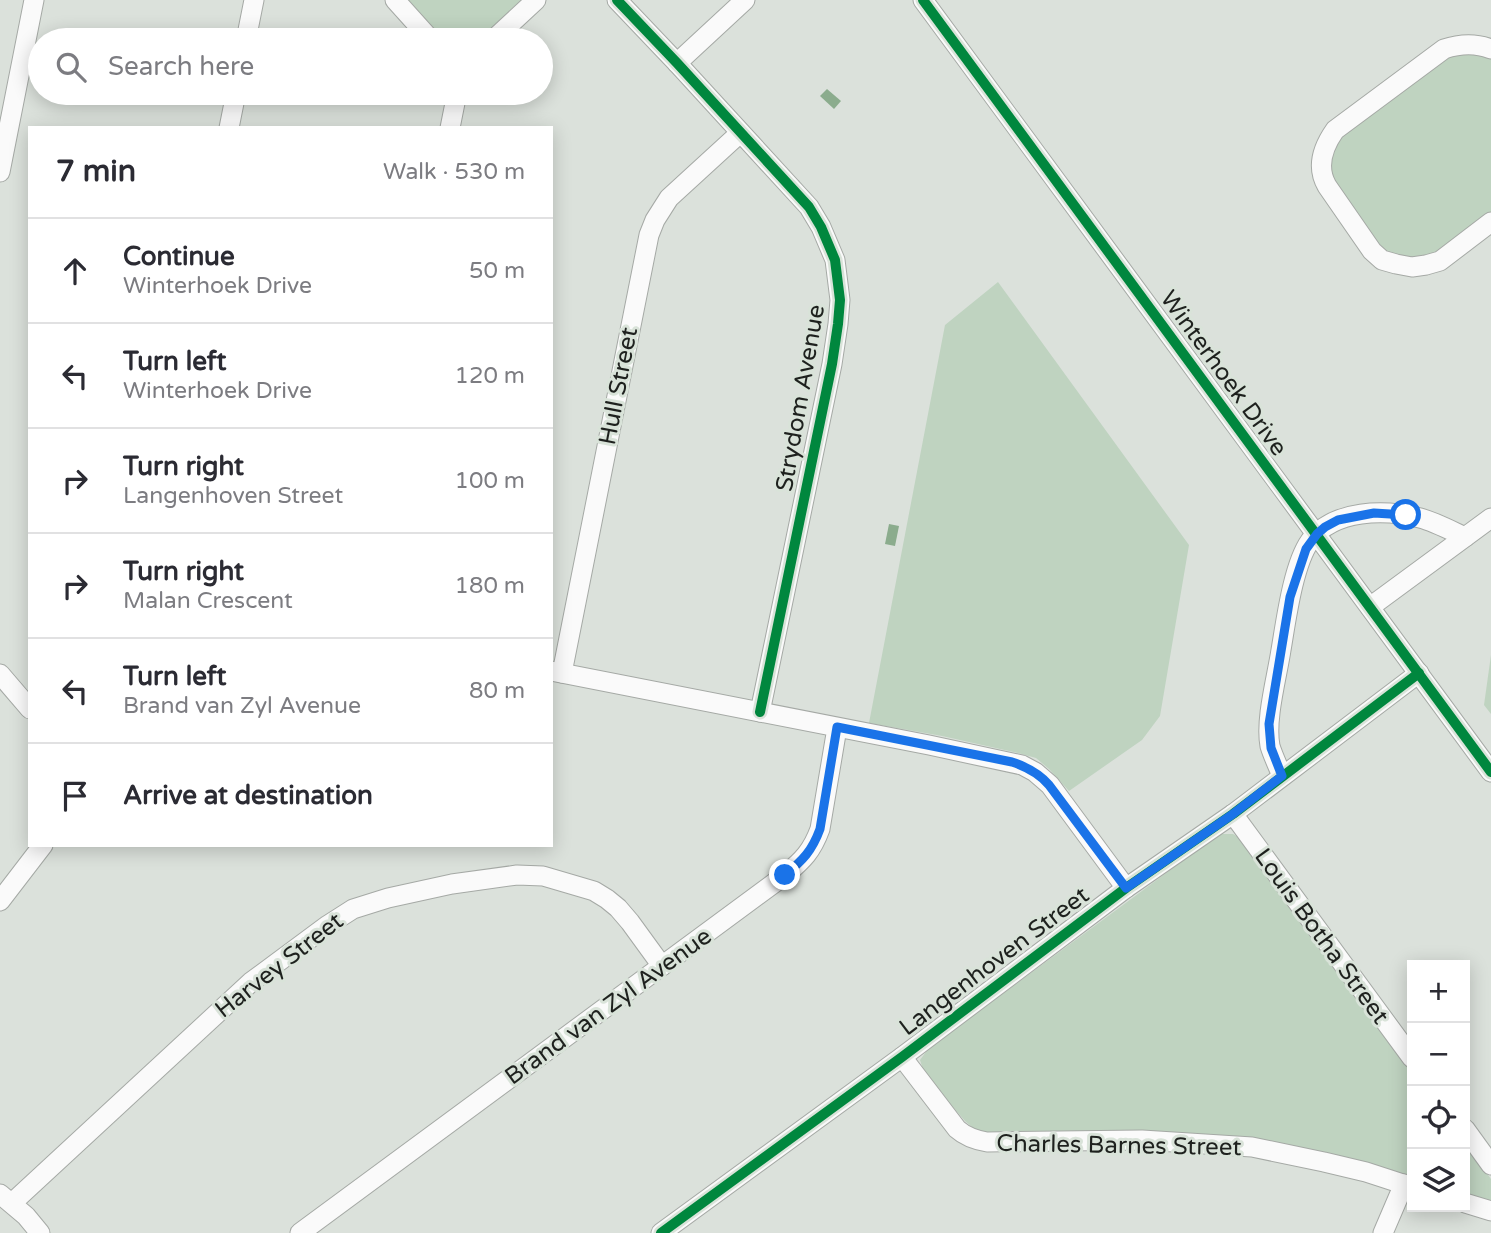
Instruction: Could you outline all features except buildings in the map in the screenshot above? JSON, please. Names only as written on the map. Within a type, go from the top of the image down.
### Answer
[{"type":"street","points":[[28,28],[34,0]]},
{"type":"street","points":[[248,28],[254,0]]},
{"type":"street","points":[[395,0],[420,28]]},
{"type":"street","points":[[506,28],[536,0]]},
{"type":"street","name":"Strydom Avenue","points":[[617,0],[809,207],[835,260],[840,300],[832,364],[760,712]]},
{"type":"street","points":[[677,63],[745,0]]},
{"type":"street","name":"Winterhoek Drive","points":[[923,0],[1491,772]]},
{"type":"street","points":[[0,172],[28,30]]},
{"type":"street","points":[[1491,49],[1471,45],[1444,49],[1335,130],[1322,154],[1321,166],[1322,177],[1327,186],[1382,260],[1412,267],[1440,261],[1491,222]]},
{"type":"street","points":[[229,126],[234,105]]},
{"type":"street","points":[[450,126],[455,105]]},
{"type":"street","name":"Hull Street","points":[[556,672],[654,220],[669,198],[740,133]]},
{"type":"street","points":[[1282,776],[1269,736],[1271,710],[1290,597],[1306,549],[1317,534],[1338,520],[1374,513],[1421,518],[1465,537]]},
{"type":"street","points":[[1370,607],[1491,518]]},
{"type":"street","points":[[556,672],[1012,762],[1028,768],[1049,785],[1126,888]]},
{"type":"street","name":"Langenhoven Street","points":[[661,1233],[902,1057],[1126,888],[1233,814],[1419,673]]},
{"type":"street","points":[[0,674],[28,707]]},
{"type":"street","name":"Brand van Zyl Avenue","points":[[300,1233],[785,875],[806,856],[815,844],[820,829],[837,727]]},
{"type":"street","name":"Louis Botha Street","points":[[1233,814],[1407,1051]]},
{"type":"street","points":[[0,901],[41,847]]},
{"type":"street","name":"Harvey Street","points":[[6,1198],[251,982],[353,909],[452,884],[517,875],[543,876],[594,891],[607,899],[630,922],[662,966]]},
{"type":"street","name":"Charles Barnes Street","points":[[902,1057],[957,1129],[976,1140],[1142,1140],[1252,1147],[1366,1172],[1407,1186]]},
{"type":"street","points":[[1470,1136],[1491,1165]]},
{"type":"street","points":[[1383,1233],[1407,1188]]},
{"type":"street","points":[[6,1198],[40,1233]]},
{"type":"street","points":[[1470,1205],[1491,1211]]},
{"type":"shaded area","points":[[407,0],[524,0],[494,28],[434,28]]},
{"type":"shaded area","points":[[1448,45],[1491,48],[1491,221],[1424,267],[1382,260],[1322,177],[1335,130]]},
{"type":"shaded area","points":[[827,89],[841,101],[834,109],[820,96]]},
{"type":"shaded area","points":[[998,282],[1189,545],[1160,716],[1142,740],[1069,791],[1036,758],[942,736],[869,723],[945,325]]},
{"type":"shaded area","points":[[889,524],[899,526],[895,546],[885,544]]},
{"type":"shaded area","points":[[1491,655],[1491,714],[1484,705]]},
{"type":"shaded area","points":[[1219,834],[1233,834],[1243,840],[1407,1064],[1407,1176],[1375,1165],[979,1133],[925,1075],[920,1060],[928,1049]]},
{"type":"shaded area","points":[[1470,1150],[1491,1179],[1491,1204],[1470,1198]]},
{"type":"cycle path","points":[[617,0],[809,207],[835,260],[840,300],[832,364],[760,712]]},
{"type":"cycle path","points":[[923,0],[1491,772]]},
{"type":"cycle path","points":[[661,1233],[902,1057],[1126,888],[1233,814],[1419,673]]},
{"type":"route","points":[[785,875],[815,844],[820,829],[837,727],[1012,762],[1028,768],[1049,785],[1126,888],[1233,814],[1282,776],[1271,748],[1269,724],[1290,597],[1310,541],[1325,527],[1338,520],[1374,513],[1406,515]]}]
